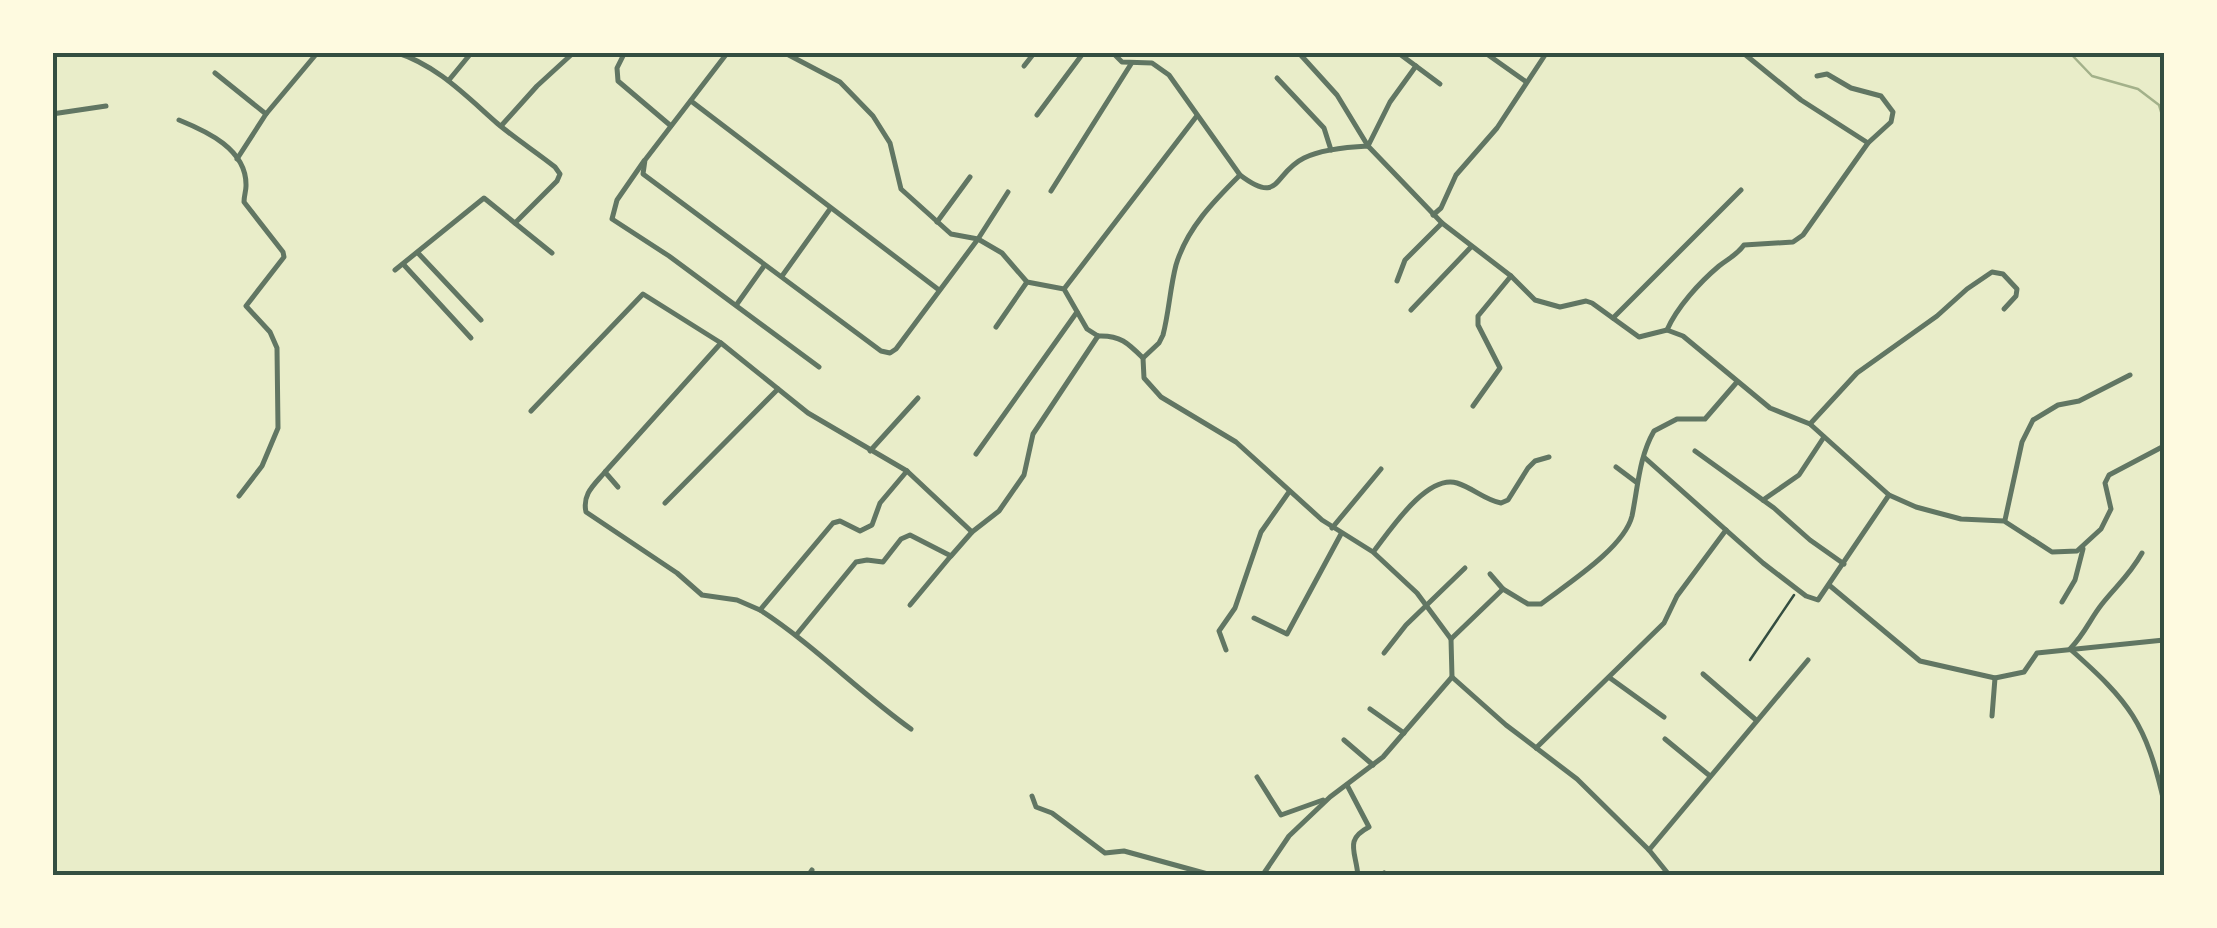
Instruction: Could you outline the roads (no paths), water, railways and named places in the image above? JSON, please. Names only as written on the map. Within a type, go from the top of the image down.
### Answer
[{"type":"street","points":[[238,159],[266,114],[318,52]]},
{"type":"street","points":[[395,52],[414,57],[448,80],[560,174],[558,182],[515,223]]},
{"type":"street","points":[[448,80],[472,52]]},
{"type":"street","points":[[626,52],[617,68],[618,82],[672,126]]},
{"type":"street","points":[[728,52],[617,200],[612,219],[819,367]]},
{"type":"street","points":[[783,52],[840,82],[873,116],[890,143],[902,188],[938,222],[956,236],[978,239],[1002,253],[1027,282],[1064,289],[1086,329],[1098,336],[1123,339],[1143,358]]},
{"type":"street","points":[[1024,66],[1036,52]]},
{"type":"street","points":[[1038,115],[1084,52]]},
{"type":"street","points":[[1112,52],[1122,62],[1160,66],[1240,175],[1266,190],[1298,161],[1368,146]]},
{"type":"street","points":[[1298,52],[1337,95],[1368,146],[1433,215],[1511,276],[1529,295],[1545,305],[1560,307],[1586,301],[1639,336],[1667,330],[1684,336],[1770,408],[1810,424],[1889,495],[1962,519],[2004,521],[2052,552],[2068,554],[2084,546],[2112,509],[2106,484],[2108,475],[2164,446]]},
{"type":"street","points":[[1397,52],[1440,84]]},
{"type":"street","points":[[1484,52],[1525,81]]},
{"type":"street","points":[[1433,215],[1441,208],[1456,174],[1497,128],[1547,52]]},
{"type":"street","points":[[1742,52],[1801,100],[1868,143]]},
{"type":"street","points":[[501,126],[572,54]]},
{"type":"street","points":[[1051,192],[1131,64]]},
{"type":"street","points":[[1368,146],[1390,102],[1416,66]]},
{"type":"street","points":[[215,73],[266,114]]},
{"type":"street","points":[[1667,330],[1680,308],[1744,245],[1792,242],[1803,235],[1868,143],[1893,118],[1881,96],[1852,88],[1827,74],[1816,76]]},
{"type":"street","points":[[1276,78],[1324,128],[1331,151]]},
{"type":"street","points":[[691,101],[940,290]]},
{"type":"street","points":[[52,114],[106,106]]},
{"type":"street","points":[[1064,289],[1196,116]]},
{"type":"street","points":[[178,120],[218,138],[238,159],[246,183],[244,202],[284,252],[281,262],[246,306],[270,332],[277,348],[278,428],[275,440],[239,496]]},
{"type":"street","points":[[645,160],[647,179],[881,351],[890,353],[978,239],[1008,192]]},
{"type":"street","points":[[1240,175],[1189,235],[1177,261],[1163,335],[1143,358],[1142,370],[1153,390],[1236,442],[1332,528],[1373,552],[1428,604],[1451,639],[1452,677],[1404,733],[1348,785],[1281,815],[1257,777]]},
{"type":"street","points":[[938,222],[970,177]]},
{"type":"street","points":[[1612,318],[1741,190]]},
{"type":"street","points":[[395,270],[480,199],[488,200],[552,253]]},
{"type":"street","points":[[781,277],[830,210]]},
{"type":"street","points":[[1397,281],[1405,260],[1442,223]]},
{"type":"street","points":[[1411,310],[1471,246]]},
{"type":"street","points":[[418,253],[481,320]]},
{"type":"street","points":[[404,265],[472,338]]},
{"type":"street","points":[[736,304],[764,266]]},
{"type":"street","points":[[1810,424],[1857,373],[1992,272],[2003,274],[2017,289],[2004,309]]},
{"type":"street","points":[[1472,406],[1500,368],[1478,325],[1478,316],[1511,276]]},
{"type":"street","points":[[996,327],[1027,282]]},
{"type":"street","points":[[532,412],[643,294],[721,343],[808,413],[907,470],[972,532]]},
{"type":"street","points":[[976,454],[1077,312]]},
{"type":"street","points":[[910,604],[972,532],[999,512],[1024,475],[1033,434],[1098,336]]},
{"type":"street","points":[[721,343],[586,494],[586,512],[677,574],[702,596],[737,600],[797,634],[876,704],[911,729]]},
{"type":"street","points":[[2004,521],[2022,442],[2034,420],[2058,405],[2079,401],[2130,375]]},
{"type":"street","points":[[1490,574],[1528,604],[1541,604],[1608,551],[1628,524],[1636,482],[1654,431],[1677,420],[1705,419],[1738,382]]},
{"type":"street","points":[[665,503],[778,390]]},
{"type":"street","points":[[870,451],[918,398]]},
{"type":"street","points":[[1762,500],[1799,475],[1824,437]]},
{"type":"street","points":[[1695,451],[1844,564]]},
{"type":"street","points":[[1373,552],[1408,508],[1439,483],[1462,484],[1502,503],[1535,461],[1549,457]]},
{"type":"street","points":[[1644,458],[1798,590],[1818,600],[1889,495]]},
{"type":"street","points":[[1616,467],[1636,482]]},
{"type":"street","points":[[1332,528],[1381,469]]},
{"type":"street","points":[[760,610],[833,522],[840,521],[860,531],[872,526],[880,502],[907,470]]},
{"type":"street","points":[[604,472],[618,487]]},
{"type":"street","points":[[1226,650],[1219,631],[1235,608],[1261,532],[1290,492]]},
{"type":"street","points":[[1536,748],[1664,623],[1677,596],[1726,530]]},
{"type":"street","points":[[1254,618],[1287,634],[1341,534]]},
{"type":"street","points":[[797,634],[856,562],[884,562],[905,536],[921,539],[951,556]]},
{"type":"street","points":[[2062,602],[2076,580],[2084,546]]},
{"type":"street","points":[[2070,649],[2088,631],[2104,602],[2128,578],[2142,553]]},
{"type":"street","points":[[1384,653],[1465,568]]},
{"type":"street","points":[[1829,584],[1920,661],[1995,678],[2024,672],[2032,656],[2045,652],[2164,640]]},
{"type":"street","points":[[1451,639],[1503,588]]},
{"type":"street","points":[[2070,649],[2137,718],[2164,802]]},
{"type":"street","points":[[1649,850],[1808,660]]},
{"type":"street","points":[[1703,674],[1756,720]]},
{"type":"street","points":[[1452,677],[1577,779],[1649,850],[1668,875]]},
{"type":"street","points":[[1610,678],[1664,717]]},
{"type":"street","points":[[1992,716],[1995,678]]},
{"type":"street","points":[[1370,709],[1404,733]]},
{"type":"street","points":[[1664,739],[1710,776]]},
{"type":"street","points":[[1344,740],[1373,765]]},
{"type":"street","points":[[1348,785],[1369,826],[1356,834],[1353,841],[1358,876]]},
{"type":"street","points":[[1032,796],[1036,807],[1052,813],[1105,853],[1124,851],[1215,876]]},
{"type":"street","points":[[1262,876],[1288,836],[1330,796]]},
{"type":"waterway","points":[[2069,52],[2092,76],[2138,89],[2159,105],[2164,122]]}]
